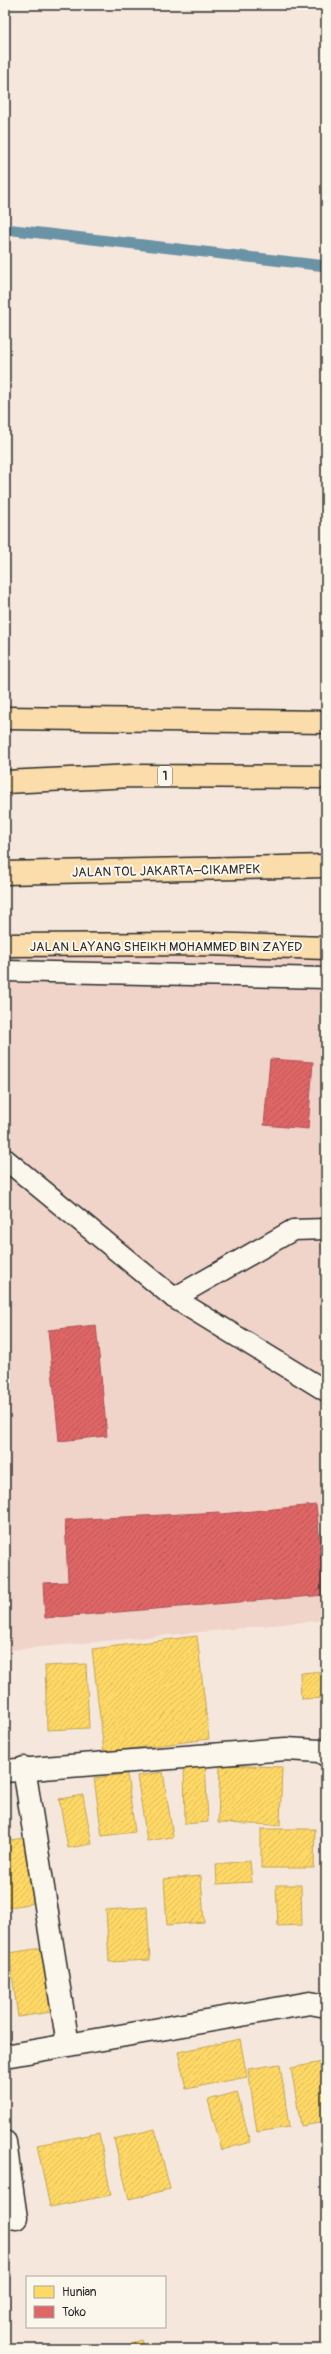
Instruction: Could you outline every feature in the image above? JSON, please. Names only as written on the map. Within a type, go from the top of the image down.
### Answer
[{"type":"highway","points":[[5,718],[326,722]]},
{"type":"highway","name":"1","points":[[5,782],[133,776],[326,777]]},
{"type":"highway","name":"JALAN TOL JAKARTA–CIKAMPEK","points":[[5,874],[326,866]]},
{"type":"highway","name":"JALAN LAYANG SHEIKH MOHAMMED BIN ZAYED","points":[[5,945],[206,944],[326,948]]},
{"type":"street","points":[[68,2045],[15,1770],[286,1749],[320,1751],[326,1755]]},
{"type":"street","points":[[5,2056],[310,2003],[326,2006]]},
{"type":"street","points":[[5,2142],[16,2218]]},
{"type":"lane","points":[[5,971],[326,978]]},
{"type":"lane","points":[[5,1159],[174,1298],[326,1391]]},
{"type":"lane","points":[[174,1298],[292,1230],[326,1229]]},
{"type":"shaded area","points":[[326,939],[326,1620],[11,1650],[5,1700],[5,941]]},
{"type":"building: Hunian","points":[[197,1636],[209,1739],[104,1752],[92,1649]]},
{"type":"building: Hunian","points":[[86,1664],[89,1728],[47,1730],[45,1666]]},
{"type":"building: Hunian","points":[[326,1671],[326,1698],[301,1699],[300,1673]]},
{"type":"building: Hunian","points":[[184,1761],[205,1761],[208,1822],[185,1824]]},
{"type":"building: Hunian","points":[[220,1765],[282,1767],[280,1825],[218,1823]]},
{"type":"building: Hunian","points":[[163,1772],[173,1837],[147,1841],[137,1776]]},
{"type":"building: Hunian","points":[[127,1774],[135,1832],[102,1836],[94,1778]]},
{"type":"building: Hunian","points":[[83,1795],[92,1844],[68,1848],[59,1799]]},
{"type":"building: Hunian","points":[[261,1829],[315,1829],[314,1868],[261,1868]]},
{"type":"building: Hunian","points":[[23,1838],[34,1903],[5,1908],[5,1841]]},
{"type":"building: Hunian","points":[[250,1861],[252,1882],[217,1884],[216,1864]]},
{"type":"building: Hunian","points":[[201,1876],[204,1922],[167,1925],[164,1879]]},
{"type":"building: Hunian","points":[[276,1885],[301,1885],[302,1925],[278,1926]]},
{"type":"building: Hunian","points":[[147,1907],[150,1960],[109,1962],[106,1910]]},
{"type":"building: Hunian","points":[[42,1948],[51,2012],[18,2017],[9,1953]]},
{"type":"building: Hunian","points":[[240,2039],[247,2077],[186,2089],[178,2052]]},
{"type":"building: Hunian","points":[[322,2062],[326,2081],[326,2122],[301,2126],[291,2068]]},
{"type":"building: Hunian","points":[[280,2064],[289,2127],[257,2132],[248,2069]]},
{"type":"building: Hunian","points":[[237,2092],[250,2142],[222,2150],[208,2100]]},
{"type":"building: Hunian","points":[[155,2129],[170,2189],[129,2199],[114,2139]]},
{"type":"building: Hunian","points":[[99,2133],[111,2195],[50,2207],[37,2145]]},
{"type":"building: Hunian","points":[[141,2340],[144,2349],[118,2349]]},
{"type":"building: Toko","points":[[270,1059],[313,1062],[308,1129],[264,1125]]},
{"type":"building: Toko","points":[[96,1325],[107,1436],[59,1441],[48,1330]]},
{"type":"building: Toko","points":[[316,1505],[322,1560],[321,1534],[326,1534],[326,1595],[45,1618],[43,1583],[68,1582],[65,1520],[220,1512],[221,1514]]},
{"type":"waterway","points":[[5,229],[326,266]]}]
